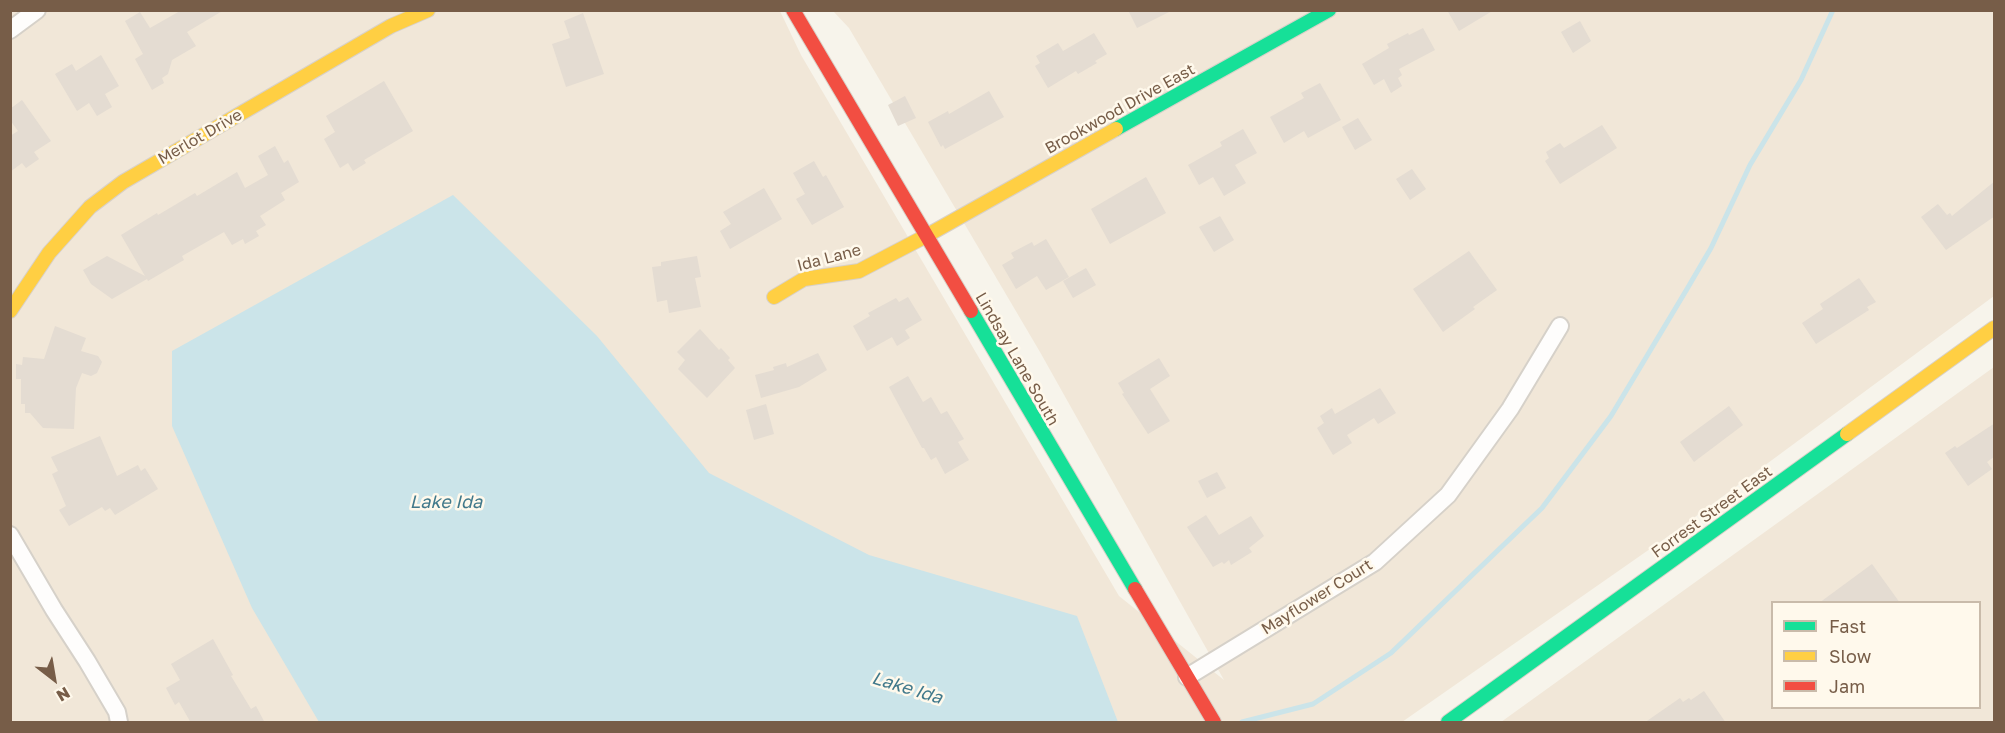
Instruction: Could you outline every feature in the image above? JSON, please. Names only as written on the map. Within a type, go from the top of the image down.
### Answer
[{"type":"street","points":[[10,30],[37,10]]},
{"type":"street","name":"Merlot Drive","points":[[10,311],[56,245],[90,207],[123,182],[391,26],[428,10]]},
{"type":"street","name":"Lindsay Lane South","points":[[793,10],[1214,723]]},
{"type":"street","name":"Brookwood Drive East","points":[[926,236],[1329,10]]},
{"type":"street","name":"Ida Lane","points":[[774,297],[804,279],[860,271],[926,236]]},
{"type":"street","name":"Mayflower Court","points":[[1187,677],[1375,562],[1448,495],[1510,409],[1560,326]]},
{"type":"street","name":"Forrest Street East","points":[[1448,723],[1995,328]]},
{"type":"street","points":[[10,535],[117,712],[119,723]]},
{"type":"shaded area","points":[[10,11],[780,11],[801,55],[1119,596],[1224,680],[1040,352],[849,28],[833,11],[1994,11],[1994,296],[1680,528],[1402,722],[11,722]]},
{"type":"shaded area","points":[[1994,367],[1994,722],[1501,722]]},
{"type":"water","name":"Lake Ida","points":[[453,195],[597,336],[709,473],[869,555],[1077,616],[1118,722],[319,722],[252,608],[172,426],[172,351]]},
{"type":"building","points":[[224,10],[187,32],[196,46],[172,60],[168,74],[162,78],[164,83],[152,90],[135,59],[143,54],[125,21],[140,12],[150,28],[180,11]]},
{"type":"building","points":[[1128,10],[1173,10],[1137,28]]},
{"type":"building","points":[[1447,10],[1494,10],[1459,31]]},
{"type":"building","points":[[583,13],[604,74],[566,87],[552,44],[570,38],[564,21]]},
{"type":"building","points":[[1580,21],[1591,41],[1573,53],[1561,32]]},
{"type":"building","points":[[1423,28],[1435,50],[1399,69],[1402,75],[1398,78],[1402,86],[1391,93],[1384,79],[1374,85],[1362,64],[1389,48],[1387,44]]},
{"type":"building","points":[[1094,33],[1107,54],[1078,74],[1076,71],[1048,88],[1035,66],[1040,63],[1036,56],[1058,43],[1063,51]]},
{"type":"building","points":[[101,55],[119,86],[105,94],[112,107],[97,116],[89,103],[77,111],[55,74],[72,64],[76,71]]},
{"type":"building","points":[[384,81],[413,131],[364,160],[366,163],[353,171],[348,163],[340,168],[324,139],[335,132],[326,116]]},
{"type":"building","points":[[1320,83],[1341,120],[1308,138],[1304,131],[1284,143],[1270,117],[1304,98],[1301,93]]},
{"type":"building","points":[[989,91],[1004,117],[945,149],[943,145],[941,147],[928,122],[948,111],[949,114]]},
{"type":"building","points":[[905,96],[916,118],[898,126],[888,105]]},
{"type":"building","points":[[22,100],[51,141],[34,152],[39,159],[26,168],[22,163],[10,172],[10,136],[18,131],[10,120],[10,109]]},
{"type":"building","points":[[1358,118],[1372,140],[1355,150],[1342,127]]},
{"type":"building","points":[[1602,125],[1617,148],[1560,184],[1545,161],[1549,158],[1546,152],[1560,143],[1564,148]]},
{"type":"building","points":[[1243,129],[1257,153],[1235,165],[1246,183],[1224,196],[1213,177],[1199,185],[1188,165],[1222,146],[1220,142]]},
{"type":"building","points":[[275,146],[284,163],[288,160],[299,182],[281,193],[285,200],[260,216],[266,225],[256,231],[259,236],[245,244],[243,239],[232,245],[224,232],[182,256],[184,260],[112,299],[91,284],[83,270],[107,256],[145,276],[121,235],[157,213],[158,215],[195,193],[197,196],[237,172],[245,188],[268,175],[258,156]]},
{"type":"building","points":[[814,161],[823,177],[826,175],[844,207],[812,225],[796,199],[805,194],[793,173]]},
{"type":"building","points":[[1412,169],[1426,189],[1410,200],[1396,179]]},
{"type":"building","points":[[1146,177],[1166,213],[1110,244],[1091,209]]},
{"type":"building","points":[[1995,181],[1995,216],[1946,250],[1921,217],[1938,204],[1947,215],[1950,213],[1952,216]]},
{"type":"building","points":[[764,188],[782,219],[730,249],[720,231],[731,224],[723,212]]},
{"type":"building","points":[[1220,216],[1234,240],[1214,252],[1199,227]]},
{"type":"building","points":[[1046,239],[1069,277],[1046,290],[1037,276],[1016,289],[1002,265],[1014,258],[1011,253],[1032,242],[1034,246]]},
{"type":"building","points":[[1469,251],[1497,290],[1443,332],[1413,289]]},
{"type":"building","points":[[697,256],[701,277],[695,278],[701,307],[669,313],[667,300],[657,302],[652,267],[661,266],[661,262]]},
{"type":"building","points":[[1086,268],[1096,285],[1073,298],[1063,281]]},
{"type":"building","points":[[1859,278],[1876,302],[1867,307],[1869,310],[1816,344],[1802,323],[1823,309],[1820,304]]},
{"type":"building","points":[[908,297],[922,320],[905,330],[910,338],[897,346],[892,337],[867,351],[853,326],[870,316],[868,313],[896,298],[899,302]]},
{"type":"building","points":[[55,326],[86,338],[81,351],[98,356],[102,362],[97,373],[91,376],[82,373],[76,388],[74,429],[43,428],[30,413],[25,413],[25,404],[21,404],[21,379],[16,379],[16,364],[22,365],[23,357],[44,359]]},
{"type":"building","points":[[700,329],[719,350],[721,348],[730,358],[728,360],[735,368],[707,398],[678,369],[685,360],[677,352]]},
{"type":"building","points":[[818,353],[827,370],[799,387],[761,398],[755,375],[774,370],[773,367],[786,363],[787,367]]},
{"type":"building","points":[[1159,358],[1170,376],[1150,389],[1170,421],[1148,434],[1122,394],[1124,393],[1118,383]]},
{"type":"building","points":[[908,376],[923,402],[931,397],[941,414],[947,411],[964,439],[958,442],[969,460],[945,474],[936,457],[931,460],[922,448],[889,387]]},
{"type":"building","points":[[1380,388],[1396,413],[1378,424],[1374,418],[1347,435],[1352,443],[1333,455],[1317,428],[1324,423],[1320,416],[1332,408],[1335,414]]},
{"type":"building","points":[[766,404],[774,434],[754,440],[746,410]]},
{"type":"building","points":[[1729,406],[1743,425],[1694,462],[1680,442]]},
{"type":"building","points":[[1995,423],[1995,456],[1987,462],[1992,469],[1968,486],[1945,453],[1955,446],[1957,448]]},
{"type":"building","points":[[100,436],[117,476],[138,465],[141,471],[145,468],[158,489],[115,515],[110,508],[105,511],[102,507],[69,526],[59,510],[66,506],[52,474],[58,471],[51,457]]},
{"type":"building","points":[[1217,472],[1226,488],[1207,498],[1198,481]]},
{"type":"building","points":[[1206,515],[1219,535],[1251,516],[1264,536],[1249,548],[1252,552],[1231,565],[1229,560],[1213,567],[1187,527]]},
{"type":"building","points":[[1872,564],[1899,601],[1822,601]]},
{"type":"building","points":[[213,639],[233,675],[231,676],[251,709],[256,706],[265,723],[191,723],[179,702],[175,705],[166,688],[180,680],[171,664]]},
{"type":"building","points":[[1704,691],[1726,723],[1644,723],[1680,698],[1683,702],[1689,698],[1691,700]]},
{"type":"waterway","points":[[1242,722],[1313,704],[1391,653],[1542,508],[1611,416],[1711,248],[1750,165],[1801,80],[1833,10]]},
{"type":"traffic: fast","points":[[1116,129],[1329,10]]},
{"type":"traffic: fast","points":[[971,311],[1135,589]]},
{"type":"traffic: fast","points":[[1448,722],[1847,434]]},
{"type":"traffic: slow","points":[[10,311],[49,253],[90,207],[123,182],[391,26],[428,10]]},
{"type":"traffic: slow","points":[[774,297],[804,279],[859,271],[1116,129]]},
{"type":"traffic: slow","points":[[1847,434],[1994,328]]},
{"type":"traffic: jam","points":[[793,10],[971,311]]},
{"type":"traffic: jam","points":[[1135,589],[1214,722]]}]
